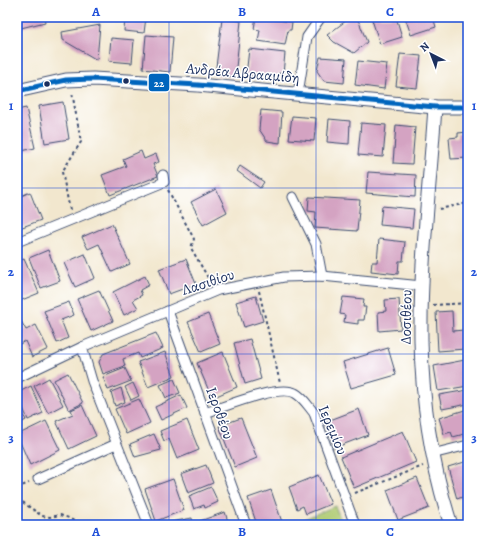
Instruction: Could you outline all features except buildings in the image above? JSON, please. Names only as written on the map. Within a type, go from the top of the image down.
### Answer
[{"type":"main road","name":"Ανδρέα Αβρααμίδη","points":[[17,91],[70,80],[93,79],[298,94],[435,107],[468,107]]},
{"type":"main road","name":"Δοσιθέου","points":[[435,107],[422,286],[422,371],[433,458],[451,525]]},
{"type":"street","points":[[298,94],[307,37],[321,17]]},
{"type":"street","points":[[17,242],[163,179]]},
{"type":"street","points":[[293,197],[316,244],[322,276]]},
{"type":"street","name":"Λασιθίου","points":[[17,378],[82,347],[215,291],[256,282],[284,278],[322,276],[422,286]]},
{"type":"street","name":"Ιεροθέου","points":[[168,311],[246,525]]},
{"type":"street","points":[[82,347],[92,380],[116,444],[149,525]]},
{"type":"street","points":[[206,413],[281,390]]},
{"type":"street","name":"Ιερεμίου","points":[[281,390],[294,392],[304,400],[314,413],[355,525]]},
{"type":"street","points":[[38,479],[116,444]]},
{"type":"street","points":[[433,458],[468,445]]},
{"type":"path","points":[[70,80],[81,142],[62,172],[72,219]]},
{"type":"path","points":[[163,179],[194,239],[191,248],[215,291]]},
{"type":"path","points":[[428,212],[468,203]]},
{"type":"path","points":[[256,282],[272,344],[281,390]]},
{"type":"path","points":[[422,306],[468,303]]},
{"type":"path","points":[[344,497],[433,458]]},
{"type":"path","points":[[17,488],[38,479]]},
{"type":"path","points":[[17,501],[21,501],[42,516],[50,517],[60,515],[69,518],[80,525]]},
{"type":"green space","points":[[335,506],[343,525],[306,525],[304,519]]},
{"type":"transit line","name":"22","points":[[17,91],[66,80],[93,79],[198,85],[435,107],[468,107]]}]
